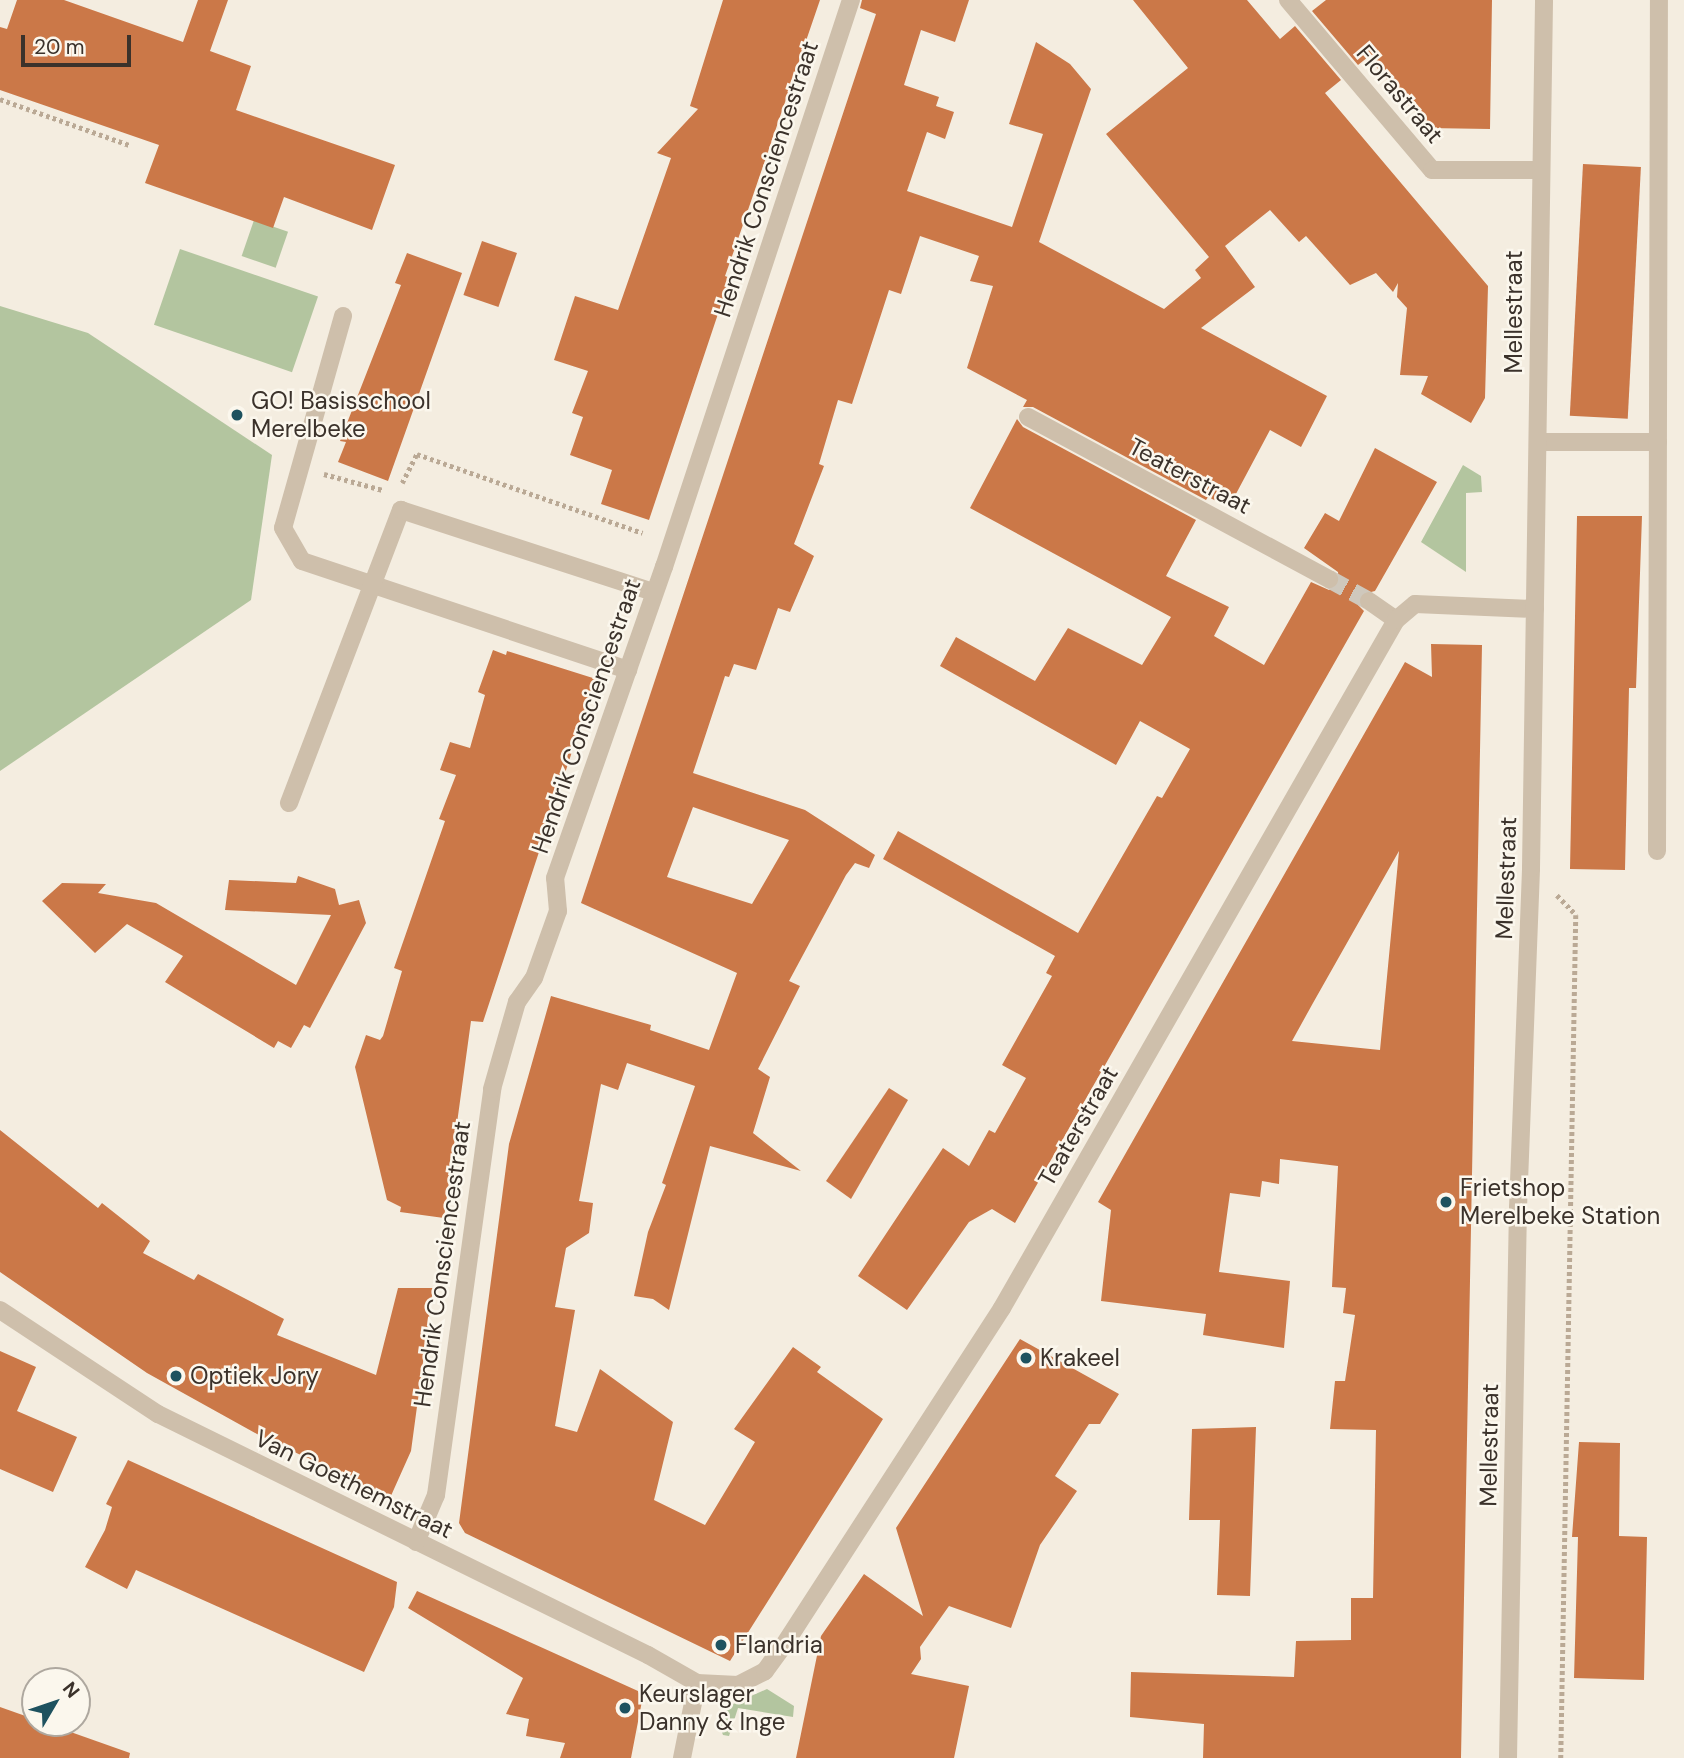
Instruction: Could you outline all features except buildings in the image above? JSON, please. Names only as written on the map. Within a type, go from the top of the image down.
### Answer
[{"type":"street","name":"Hendrik Consciencestraat","points":[[416,1542],[436,1495],[492,1089],[517,1002],[534,978],[558,911],[555,878],[628,670],[851,0]]},
{"type":"street","name":"Florastraat","points":[[1287,0],[1432,170],[1540,170]]},
{"type":"street","name":"Mellestraat","points":[[1508,1758],[1518,1208],[1531,868],[1544,0]]},
{"type":"street","points":[[1657,851],[1659,0]]},
{"type":"street","points":[[343,316],[284,528],[302,561],[628,670]]},
{"type":"street","name":"Teaterstraat","points":[[1028,417],[1329,579]]},
{"type":"street","points":[[1539,442],[1658,442]]},
{"type":"street","points":[[289,803],[375,585],[401,510],[654,592]]},
{"type":"street","points":[[1369,601],[1396,620],[1415,604],[1535,609]]},
{"type":"street","name":"Teaterstraat","points":[[697,1684],[738,1685],[765,1671],[784,1645],[1002,1308],[1396,620]]},
{"type":"street","name":"Van Goethemstraat","points":[[0,1310],[158,1414],[697,1684]]},
{"type":"street","points":[[682,1758],[697,1684]]},
{"type":"path","points":[[0,99],[129,145]]},
{"type":"path","points":[[300,468],[397,494],[417,453],[643,533]]},
{"type":"path","points":[[1531,868],[1576,915],[1561,1758]]},
{"type":"green space","points":[[254,220],[288,232],[276,268],[242,256]]},
{"type":"green space","points":[[180,249],[318,297],[292,372],[154,325]]},
{"type":"green space","points":[[0,306],[88,333],[272,455],[251,600],[0,771]]},
{"type":"green space","points":[[1463,465],[1481,476],[1482,492],[1466,493],[1466,572],[1421,542]]},
{"type":"green space","points":[[767,1689],[794,1706],[793,1717],[738,1708],[729,1736],[723,1735],[718,1722],[724,1708]]},
{"type":"tunnel","points":[[1329,579],[1369,601]]},
{"type":"place","name":"GO! Basisschool Merelbeke","points":[[237,415]]},
{"type":"place","name":"Frietshop Merelbeke Station","points":[[1446,1202]]},
{"type":"place","name":"Krakeel","points":[[1026,1358]]},
{"type":"place","name":"Optiek Jory","points":[[176,1376]]},
{"type":"place","name":"Flandria","points":[[721,1645]]},
{"type":"place","name":"Keurslager Danny & Inge","points":[[625,1708]]}]
